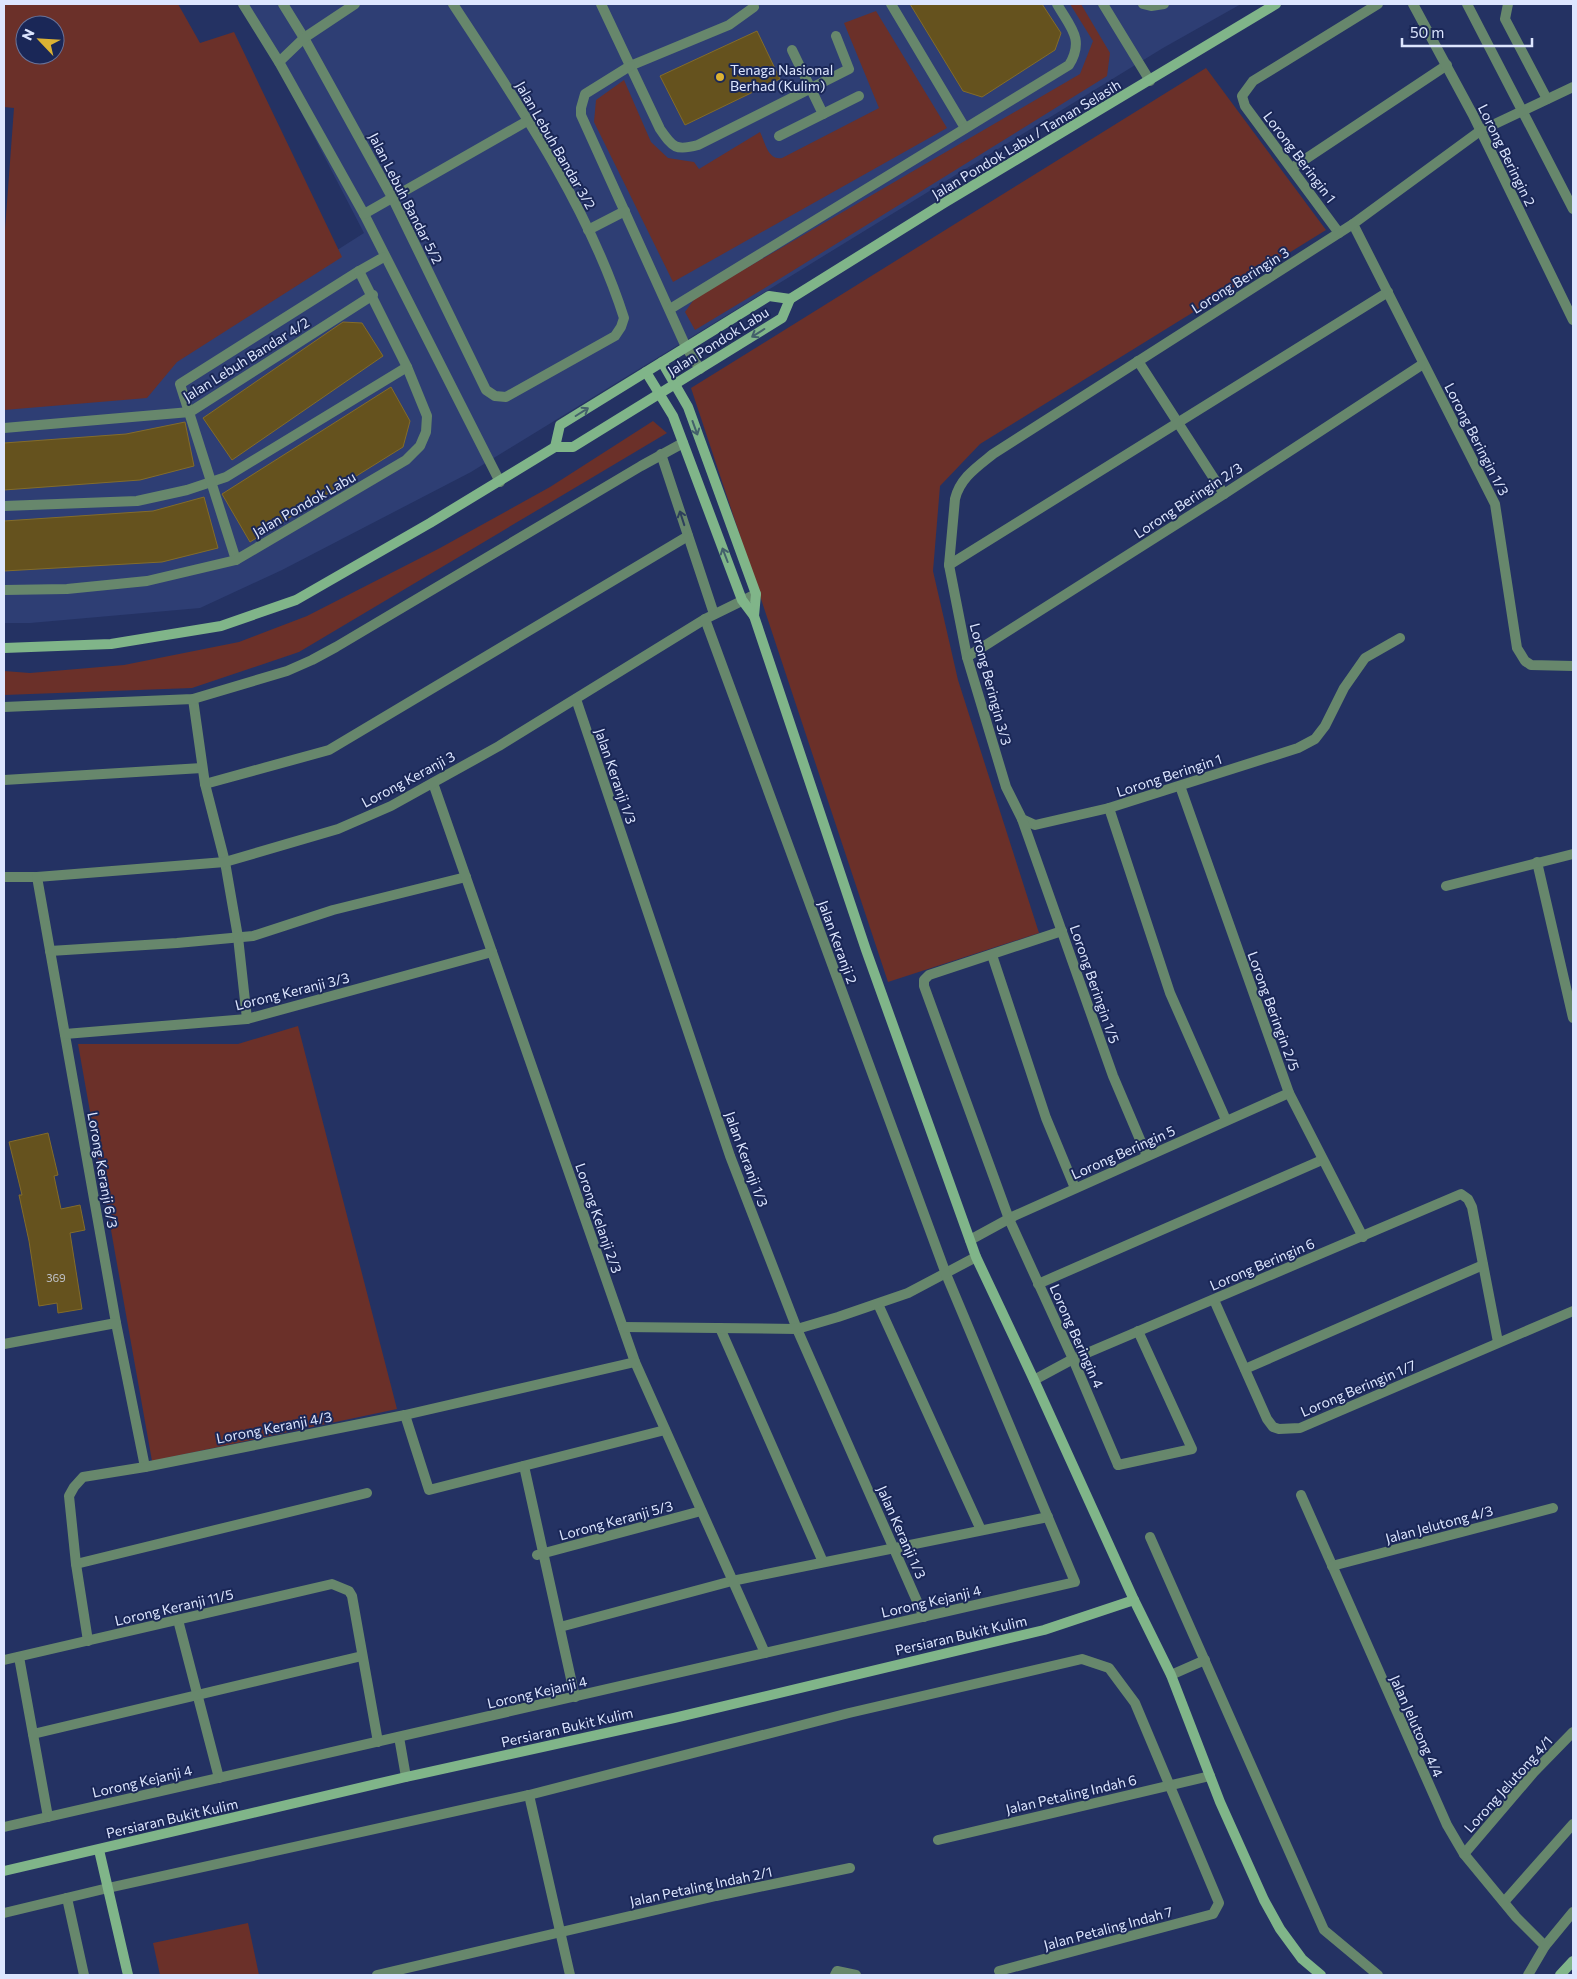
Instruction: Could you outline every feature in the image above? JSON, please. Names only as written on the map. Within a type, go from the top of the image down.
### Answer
[{"type":"street","points":[[243,4],[279,62],[364,214],[384,257],[500,482]]},
{"type":"street","name":"Jalan Lebuh Bandar 5/2","points":[[283,4],[304,38],[393,199],[486,390],[495,396],[506,397],[615,336],[622,327],[624,318],[620,308]]},
{"type":"street","points":[[279,62],[304,38],[355,4]]},
{"type":"street","name":"Jalan Lebuh Bandar 3/2","points":[[452,4],[529,120],[588,230],[620,308]]},
{"type":"street","points":[[602,4],[660,130],[676,148],[698,145],[849,68],[836,36]]},
{"type":"street","points":[[700,369],[686,347],[581,115],[581,108],[585,94],[630,66],[730,25],[754,7],[753,4]]},
{"type":"street","points":[[891,4],[966,128]]},
{"type":"street","points":[[670,309],[1069,65],[1076,54],[1076,36],[1056,4]]},
{"type":"street","points":[[1103,4],[1150,81]]},
{"type":"street","points":[[1143,4],[1151,6],[1164,4]]},
{"type":"street","name":"Jalan Pondok Labu / Taman Selasih","points":[[790,299],[944,203],[1276,4]]},
{"type":"street","name":"Lorong Beringin 1","points":[[1339,233],[1245,106],[1242,96],[1253,81],[1378,4]]},
{"type":"street","name":"Lorong Beringin 2","points":[[1413,4],[1447,65],[1573,320]]},
{"type":"street","points":[[1466,4],[1573,209]]},
{"type":"street","points":[[1508,4],[1505,19],[1547,99]]},
{"type":"street","points":[[792,50],[823,114]]},
{"type":"street","points":[[1292,168],[1447,65]]},
{"type":"street","name":"Lorong Beringin 3","points":[[971,471],[993,454],[1353,224],[1480,131],[1573,87]]},
{"type":"street","points":[[779,136],[859,96]]},
{"type":"street","points":[[364,214],[529,120]]},
{"type":"street","points":[[588,230],[625,211]]},
{"type":"street","name":"Lorong Beringin 1/3","points":[[1353,224],[1495,504],[1520,655],[1531,665],[1573,666]]},
{"type":"street","points":[[236,560],[180,384],[384,257]]},
{"type":"street","name":"Jalan Pondok Labu","points":[[4,590],[67,589],[147,581],[236,560],[406,460],[420,446],[426,432],[427,416],[407,367],[373,295],[359,271]]},
{"type":"street","points":[[949,565],[1388,292]]},
{"type":"street","name":"Jalan Lebuh Bandar 4/2","points":[[4,428],[190,412],[373,295]]},
{"type":"street","name":"Jalan Pondok Labu","points":[[4,648],[111,644],[221,626],[296,600],[500,482],[555,447],[574,447],[782,318],[790,299],[769,296],[560,425],[555,447]]},
{"type":"street","points":[[1138,361],[1224,494]]},
{"type":"street","points":[[662,362],[688,408],[756,594],[754,616]]},
{"type":"street","name":"Lorong Beringin 2/3","points":[[967,657],[1224,494],[1423,364]]},
{"type":"street","points":[[4,506],[137,501],[187,490],[226,477],[407,367]]},
{"type":"street","points":[[646,372],[673,416],[742,600],[754,616],[866,950],[976,1258],[1134,1600],[1171,1675],[1210,1776],[1251,1873],[1280,1929],[1302,1959],[1321,1975]]},
{"type":"street","points":[[4,707],[193,699],[288,670],[312,660],[661,454],[683,443]]},
{"type":"street","name":"Jalan Keranji 2","points":[[661,454],[688,536],[709,617],[946,1274],[1076,1582]]},
{"type":"street","name":"Lorong Beringin 3/3","points":[[971,471],[958,489],[955,499],[949,565],[967,657],[1006,787],[1022,819]]},
{"type":"street","points":[[205,784],[329,750],[688,536]]},
{"type":"street","name":"Lorong Keranji 3","points":[[4,877],[37,878],[225,862],[338,829],[391,806],[499,746],[709,617],[756,594]]},
{"type":"street","name":"Lorong Beringin 1","points":[[1022,819],[1035,825],[1109,808],[1298,748],[1315,739],[1325,726],[1344,688],[1365,658],[1400,638]]},
{"type":"street","points":[[193,699],[205,784],[225,862],[238,937],[248,1019]]},
{"type":"street","name":"Jalan Keranji 1/3","points":[[576,699],[730,1156],[797,1329],[924,1617]]},
{"type":"street","points":[[4,780],[202,768]]},
{"type":"street","name":"Lorong Kelanji 2/3","points":[[433,783],[635,1362],[765,1653]]},
{"type":"street","name":"Lorong Beringin 2/5","points":[[1180,786],[1289,1093],[1363,1237]]},
{"type":"street","points":[[1109,808],[1170,993],[1226,1120]]},
{"type":"street","name":"Lorong Beringin 1/5","points":[[1022,819],[1113,1076],[1148,1156]]},
{"type":"street","points":[[1446,886],[1573,854]]},
{"type":"street","points":[[1537,862],[1573,1018]]},
{"type":"street","points":[[50,951],[253,936],[333,910],[466,877]]},
{"type":"street","name":"Lorong Keranji 6/3","points":[[37,878],[116,1323],[145,1467]]},
{"type":"street","name":"Lorong Beringin 4","points":[[1062,931],[930,975],[924,980],[924,986],[1008,1219],[1073,1359],[1118,1465],[1192,1449],[1138,1331]]},
{"type":"street","name":"Lorong Keranji 3/3","points":[[65,1034],[248,1019],[492,952]]},
{"type":"street","points":[[992,955],[1046,1118],[1075,1188]]},
{"type":"street","name":"Lorong Beringin 5","points":[[970,1240],[1008,1219],[1075,1188],[1289,1093]]},
{"type":"street","points":[[1038,1284],[1322,1160]]},
{"type":"street","name":"Lorong Beringin 6","points":[[1034,1380],[1073,1359],[1462,1194],[1472,1206],[1483,1265]]},
{"type":"street","points":[[623,1327],[797,1329],[908,1293],[976,1258]]},
{"type":"street","points":[[1245,1369],[1483,1265],[1498,1342],[1573,1311]]},
{"type":"street","name":"Lorong Beringin 1/7","points":[[1214,1300],[1267,1418],[1273,1427],[1300,1428],[1498,1342]]},
{"type":"street","points":[[878,1304],[981,1530]]},
{"type":"street","points":[[4,1344],[116,1323]]},
{"type":"street","points":[[720,1328],[823,1562]]},
{"type":"street","name":"Lorong Keranji 4/3","points":[[88,1641],[76,1564],[69,1496],[83,1477],[145,1467],[405,1415],[635,1362]]},
{"type":"street","points":[[405,1415],[429,1490],[665,1430]]},
{"type":"street","points":[[524,1466],[541,1554],[560,1627],[575,1697]]},
{"type":"street","points":[[76,1564],[367,1494]]},
{"type":"street","name":"Jalan Jelutong 4/4","points":[[1301,1495],[1447,1825],[1464,1854],[1504,1902],[1545,1946]]},
{"type":"street","name":"Jalan Jelutong 4/3","points":[[1332,1566],[1553,1508]]},
{"type":"street","name":"Lorong Keranji 5/3","points":[[541,1554],[701,1511]]},
{"type":"street","points":[[560,1627],[732,1581],[1048,1517]]},
{"type":"street","points":[[1150,1537],[1324,1930],[1378,1975]]},
{"type":"street","name":"Lorong Kejanji 4","points":[[4,1827],[1076,1582]]},
{"type":"street","name":"Lorong Keranji 11/5","points":[[4,1660],[332,1584],[349,1591],[352,1596],[362,1656]]},
{"type":"street","name":"Persiaran Bukit Kulim","points":[[4,1871],[406,1777],[684,1715],[1044,1630],[1134,1600]]},
{"type":"street","points":[[178,1620],[219,1778]]},
{"type":"street","points":[[34,1734],[362,1656],[378,1742]]},
{"type":"street","points":[[19,1657],[48,1817]]},
{"type":"street","points":[[4,1913],[108,1888],[528,1795],[850,1713],[1082,1659],[1109,1668],[1135,1703],[1170,1785]]},
{"type":"street","points":[[1171,1675],[1205,1660]]},
{"type":"street","name":"Lorong Jelutong 4/1","points":[[1464,1854],[1534,1772],[1573,1732]]},
{"type":"street","points":[[399,1737],[406,1777]]},
{"type":"street","name":"Jalan Petaling Indah 6","points":[[938,1840],[1210,1776]]},
{"type":"street","name":"Jalan Petaling Indah 7","points":[[999,1971],[1213,1914],[1219,1904],[1170,1785]]},
{"type":"street","points":[[528,1795],[570,1975]]},
{"type":"street","points":[[1504,1902],[1573,1824]]},
{"type":"street","points":[[100,1850],[128,1975]]},
{"type":"street","name":"Jalan Petaling Indah 2/1","points":[[377,1975],[716,1896],[850,1868]]},
{"type":"street","points":[[67,1898],[84,1975]]},
{"type":"street","points":[[1528,1975],[1545,1946],[1573,1912]]},
{"type":"street","points":[[1560,1975],[1573,1961]]},
{"type":"street","points":[[835,1975],[836,1971],[856,1975]]},
{"type":"shaded area","points":[[4,4],[178,4],[200,43],[234,32],[342,257],[177,362],[147,398],[4,410],[4,243],[14,108],[4,107]]},
{"type":"shaded area","points":[[245,4],[1241,4],[1163,48],[471,472],[282,570],[200,608],[30,623],[4,623],[4,384],[144,373],[364,233]]},
{"type":"shaded area","points":[[1070,4],[1081,4],[1110,53],[1107,76],[695,330],[685,312],[695,298],[1080,74],[1093,41]]},
{"type":"shaded area","points":[[876,11],[947,128],[673,282],[594,122],[596,100],[624,80],[651,142],[668,158],[694,162],[699,169],[760,132],[770,154],[773,157],[782,158],[879,108],[844,23]]},
{"type":"shaded area","points":[[1206,68],[1326,230],[980,444],[940,486],[933,571],[958,680],[1039,933],[888,982],[691,388]]},
{"type":"shaded area","points":[[653,421],[667,433],[299,652],[192,688],[4,695],[4,671],[30,673],[124,665],[239,642],[307,616],[440,548],[550,487]]},
{"type":"shaded area","points":[[298,1026],[397,1409],[152,1461],[78,1044],[238,1044]]},
{"type":"shaded area","points":[[248,1923],[259,1975],[160,1975],[153,1943]]},
{"type":"building","points":[[910,4],[1042,4],[1061,33],[1055,50],[982,97],[963,91]]},
{"type":"building","name":"Tenaga Nasional Berhad (Kulim)","points":[[757,31],[780,79],[685,125],[660,76]]},
{"type":"building","points":[[343,322],[362,323],[383,356],[232,460],[203,418]]},
{"type":"building","points":[[391,387],[410,421],[403,447],[250,542],[222,494]]},
{"type":"building","points":[[185,422],[194,466],[140,480],[4,490],[4,443],[126,434]]},
{"type":"building","points":[[204,497],[218,548],[162,562],[4,571],[4,521],[153,511]]},
{"type":"building","points":[[48,1133],[58,1175],[54,1176],[61,1209],[80,1205],[85,1230],[70,1233],[82,1309],[58,1313],[57,1303],[39,1306],[29,1241],[19,1195],[22,1195],[9,1142]]},
{"type":"place","name":"Tenaga Nasional Berhad (Kulim)","points":[[720,77]]}]
